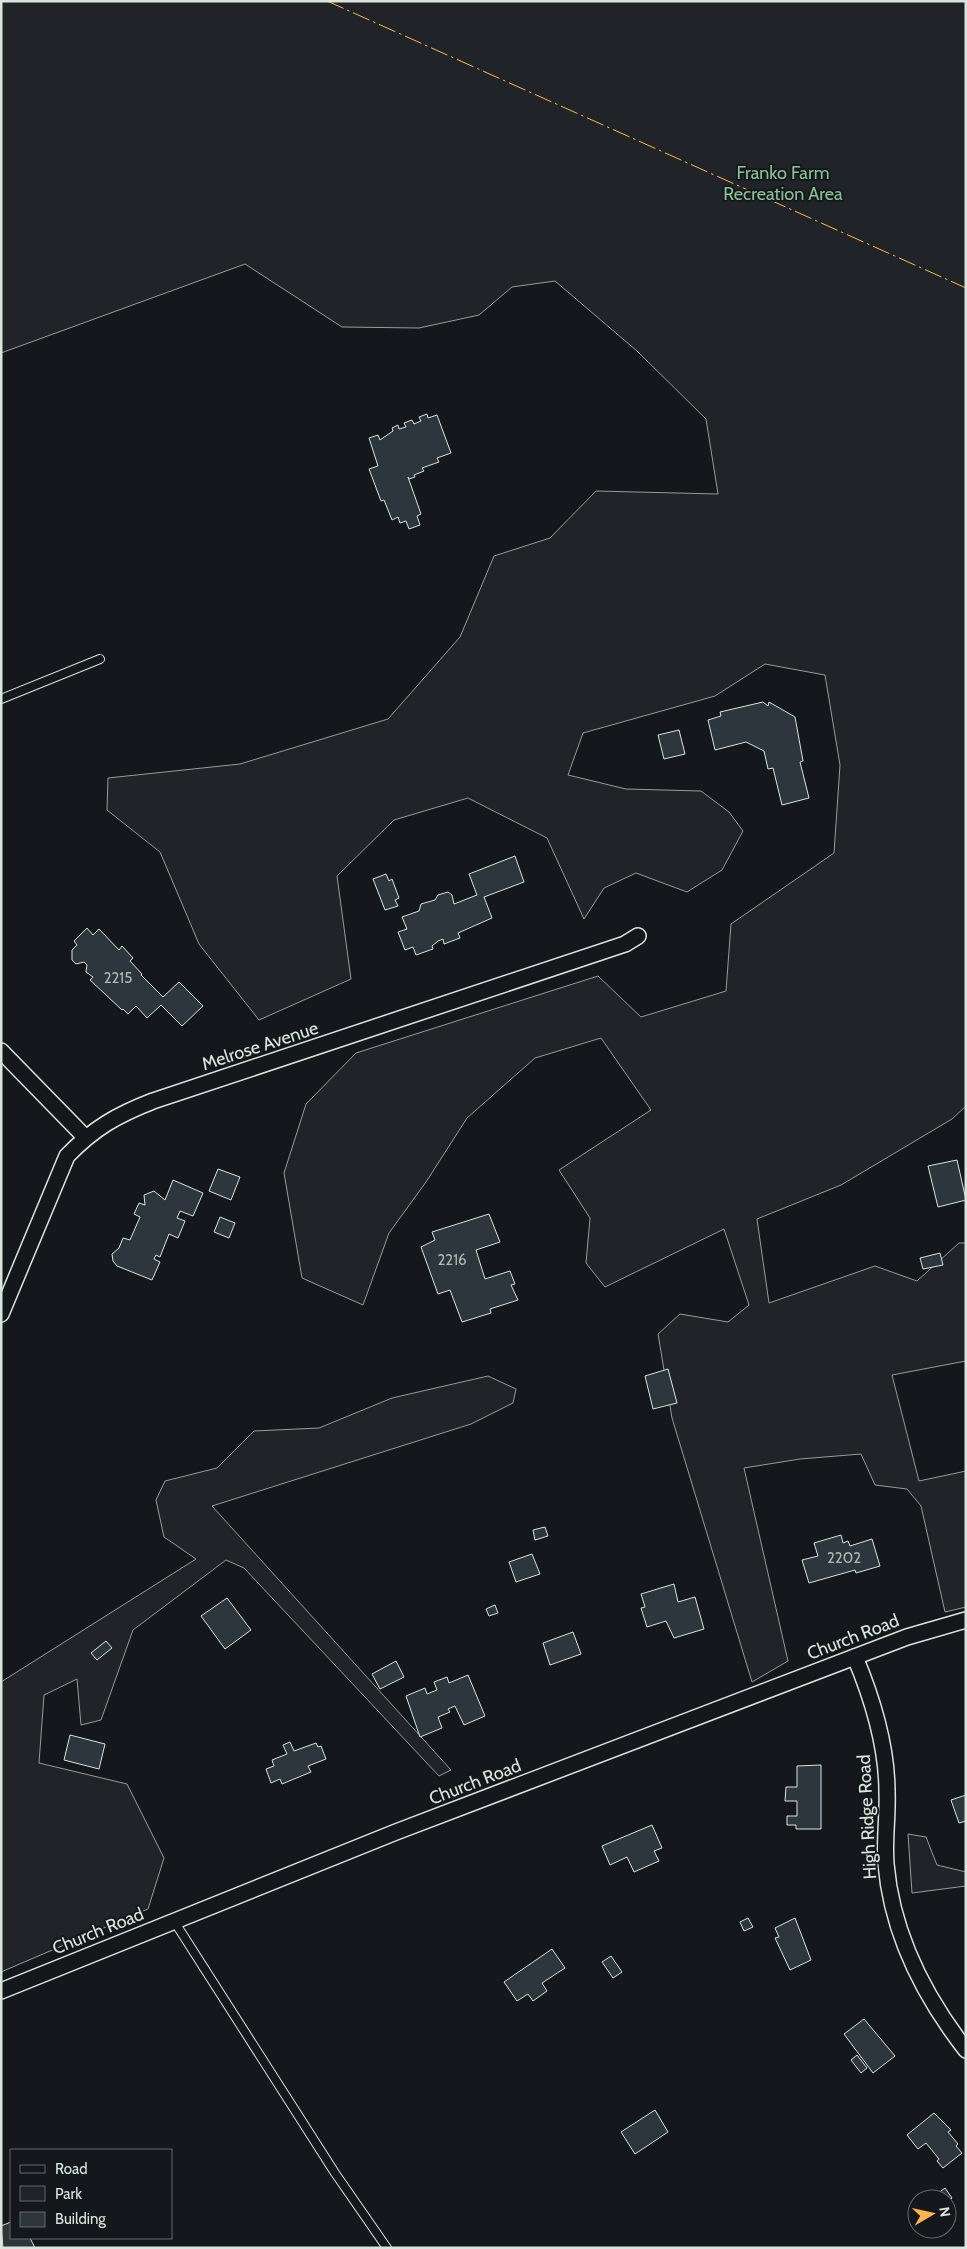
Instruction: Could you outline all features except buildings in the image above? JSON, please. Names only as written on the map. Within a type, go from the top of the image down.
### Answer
[{"type":"street","name":"Melrose Avenue","points":[[1,1314],[67,1156],[105,1122],[153,1101],[624,944],[638,936]]},
{"type":"street","points":[[1,1051],[86,1137]]},
{"type":"street","name":"Church Road","points":[[1,1991],[405,1828],[918,1633],[966,1620]]},
{"type":"street","name":"High Ridge Road","points":[[855,1657],[875,1710],[882,1738],[887,1792],[886,1863],[900,1932],[912,1964],[940,2014],[966,2050]]},
{"type":"lane","points":[[1,699],[100,659]]},
{"type":"lane","points":[[174,1921],[335,2173],[387,2248]]},
{"type":"green space","name":"Franko Farm Recreation Area","points":[[1,1],[966,1],[966,1106],[952,1119],[841,1185],[757,1219],[769,1303],[875,1266],[917,1281],[959,1243],[966,1243],[966,1361],[892,1375],[919,1481],[966,1471],[966,1607],[945,1612],[921,1506],[907,1489],[875,1485],[861,1454],[800,1459],[744,1468],[788,1661],[752,1682],[672,1418],[658,1334],[680,1314],[728,1322],[749,1305],[724,1229],[605,1287],[586,1263],[590,1218],[559,1170],[651,1110],[601,1038],[535,1058],[467,1118],[426,1182],[389,1233],[363,1305],[302,1278],[284,1173],[306,1104],[356,1053],[598,976],[641,1017],[726,991],[731,924],[834,853],[840,765],[825,675],[765,664],[715,696],[583,733],[568,775],[626,789],[701,791],[729,812],[743,831],[722,870],[687,892],[636,873],[604,888],[584,919],[547,838],[468,798],[394,820],[337,876],[351,979],[259,1020],[199,944],[160,852],[107,810],[108,778],[240,764],[388,719],[460,637],[494,556],[550,538],[596,491],[718,494],[706,419],[637,351],[555,281],[512,287],[479,315],[419,328],[342,327],[245,264],[1,353]]},
{"type":"green space","points":[[488,1376],[516,1389],[513,1403],[471,1424],[212,1506],[451,1770],[439,1776],[244,1568],[226,1560],[133,1630],[101,1720],[81,1725],[77,1679],[44,1695],[39,1763],[127,1784],[164,1858],[148,1909],[1,1972],[1,1682],[196,1559],[164,1537],[156,1500],[165,1481],[217,1468],[254,1431],[319,1428],[392,1398]]},
{"type":"green space","points":[[908,1834],[926,1837],[937,1865],[966,1872],[966,1886],[912,1893]]},
{"type":"power","points":[[327,1],[966,288]]}]
